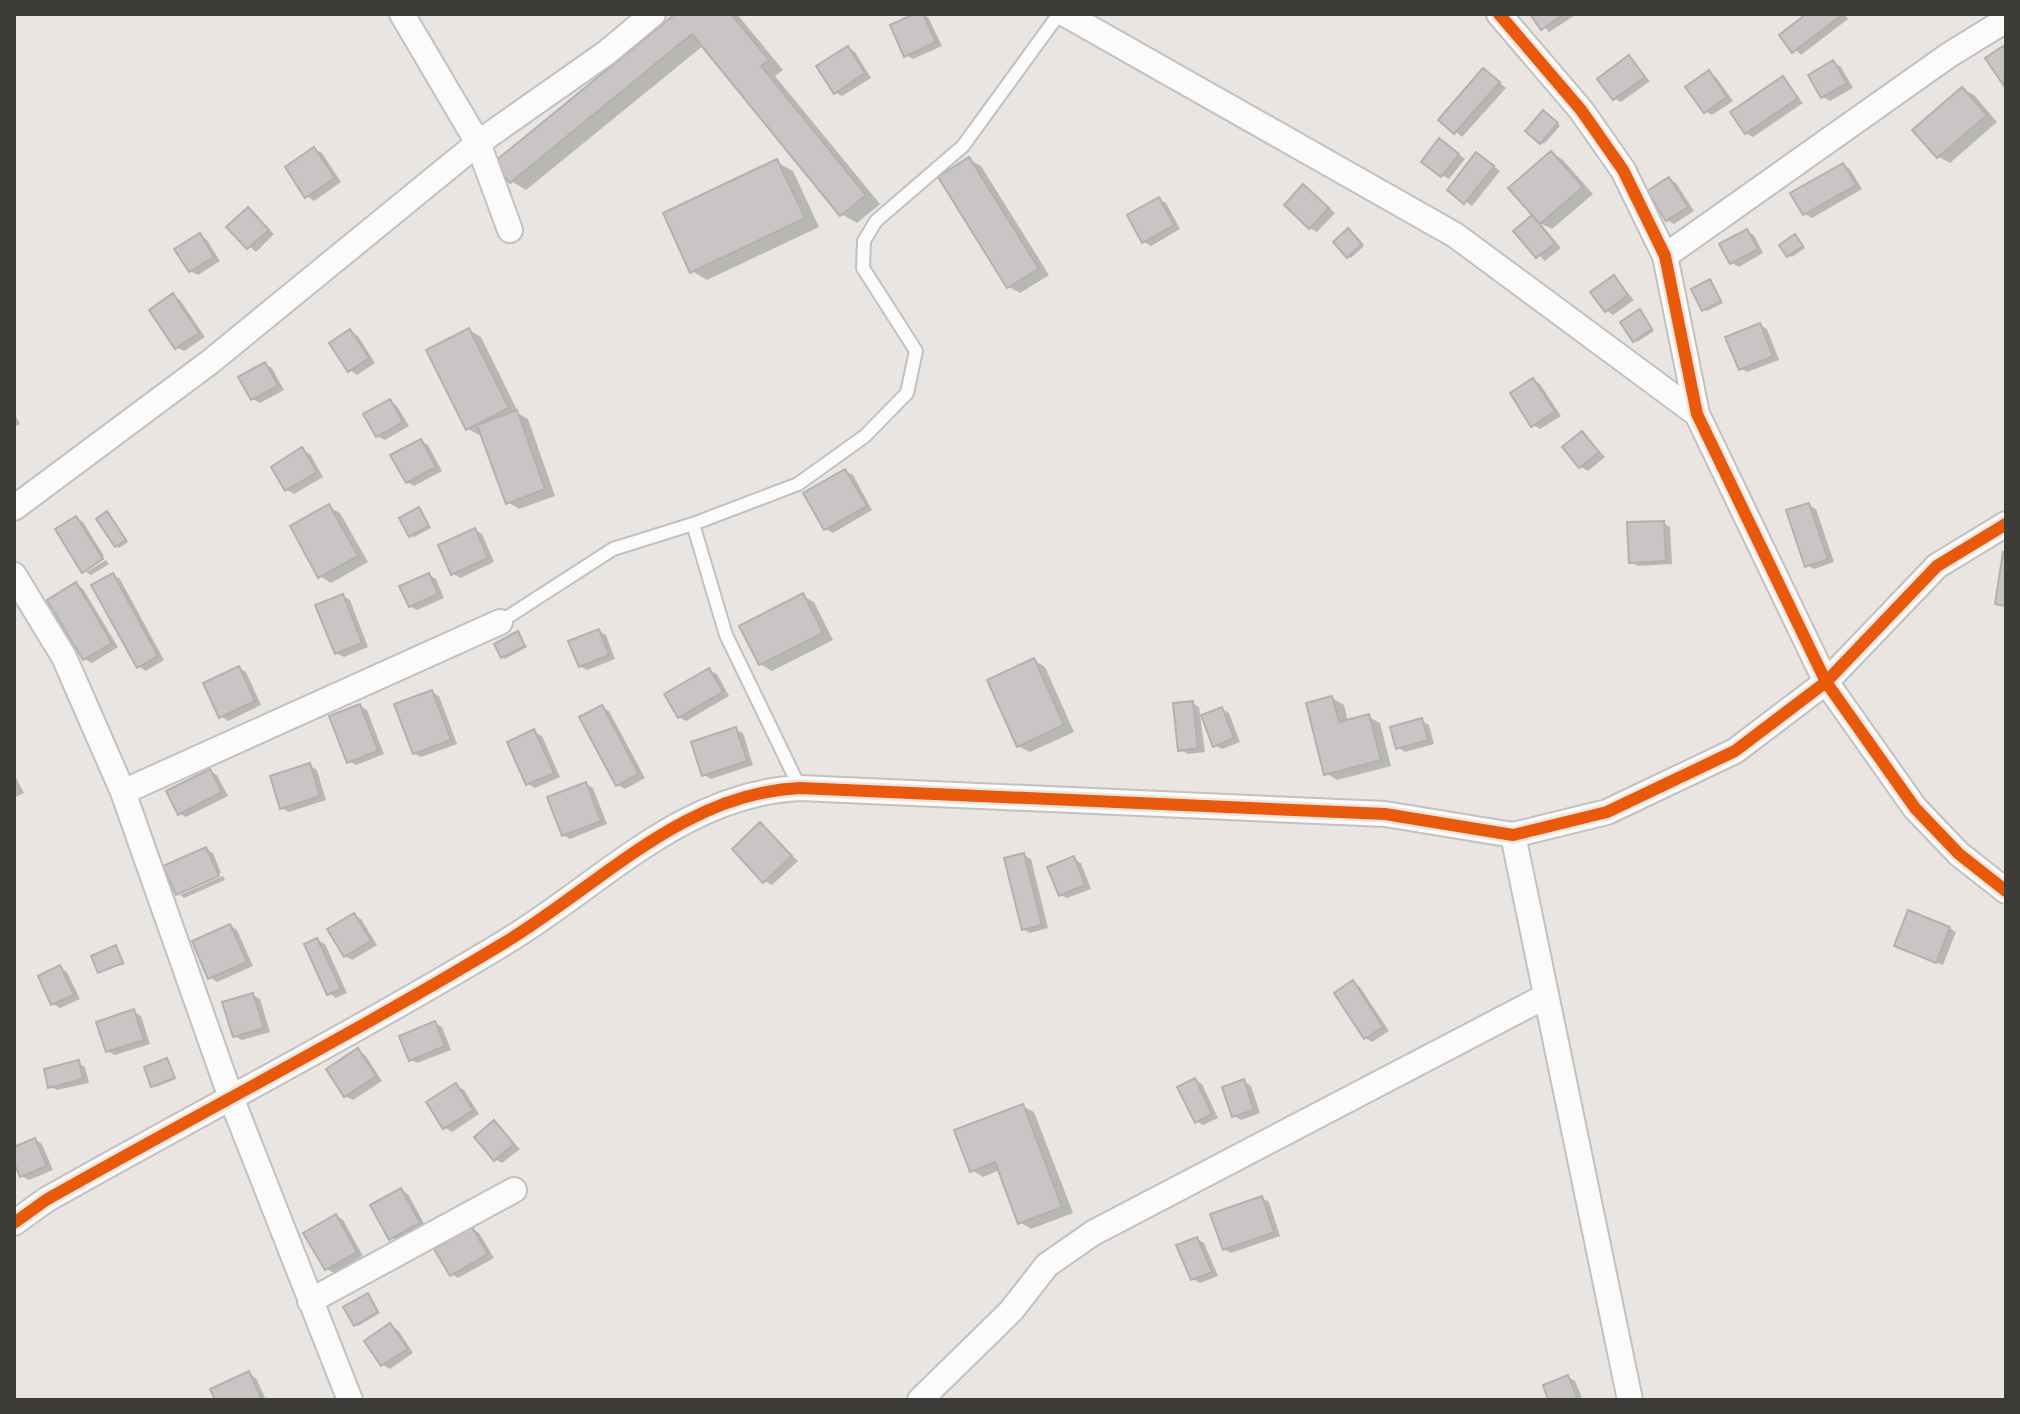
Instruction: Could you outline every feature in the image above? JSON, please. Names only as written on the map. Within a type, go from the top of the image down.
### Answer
[{"type":"street","points":[[402,14],[478,143],[510,230]]},
{"type":"street","points":[[14,508],[210,362],[478,143],[606,53],[653,14]]},
{"type":"street","points":[[1065,14],[1455,235],[1697,414]]},
{"type":"street","points":[[1499,14],[1581,110],[1623,170],[1665,256],[1697,414],[1826,682],[1915,808],[1959,854],[2006,891]]},
{"type":"street","points":[[1665,256],[1949,55],[2006,20]]},
{"type":"street","points":[[14,1223],[46,1200],[506,941],[625,857],[712,808],[771,789],[800,788],[1385,814],[1513,835],[1607,812],[1735,751],[1826,682],[1937,566],[2006,524]]},
{"type":"street","points":[[14,575],[64,657],[123,792],[230,1095],[350,1400]]},
{"type":"street","points":[[123,792],[500,622]]},
{"type":"street","points":[[1513,835],[1630,1400]]},
{"type":"street","points":[[920,1400],[1011,1311],[1047,1265],[1093,1233],[1546,996]]},
{"type":"street","points":[[310,1301],[514,1190]]},
{"type":"lane","points":[[500,622],[613,549],[693,524],[798,484],[865,436],[907,393],[916,351],[863,268],[864,241],[876,221],[963,146],[1059,14]]},
{"type":"lane","points":[[693,524],[726,635],[800,788]]},
{"type":"building","points":[[675,14],[731,14],[769,60],[761,66],[866,195],[840,216],[692,34],[510,183],[493,163]]},
{"type":"building","points":[[914,14],[923,14],[936,42],[904,57],[890,25]]},
{"type":"building","points":[[1530,14],[1564,14],[1541,30]]},
{"type":"building","points":[[1806,14],[1842,15],[1792,53],[1779,35]]},
{"type":"building","points":[[848,46],[865,73],[834,94],[816,66]]},
{"type":"building","points":[[2003,46],[2006,50],[2004,86],[1985,58]]},
{"type":"building","points":[[1629,55],[1645,77],[1613,100],[1597,79]]},
{"type":"building","points":[[1833,60],[1847,83],[1821,98],[1808,75]]},
{"type":"building","points":[[1483,68],[1500,82],[1454,134],[1438,120]]},
{"type":"building","points":[[1709,70],[1727,97],[1704,113],[1685,87]]},
{"type":"building","points":[[1783,76],[1798,98],[1745,134],[1730,112]]},
{"type":"building","points":[[1962,87],[1987,115],[1937,158],[1912,130]]},
{"type":"building","points":[[1543,110],[1558,123],[1540,144],[1525,131]]},
{"type":"building","points":[[1439,138],[1459,154],[1441,177],[1421,162]]},
{"type":"building","points":[[314,147],[335,178],[305,198],[285,167]]},
{"type":"building","points":[[1551,151],[1583,187],[1540,224],[1508,188]]},
{"type":"building","points":[[1476,152],[1494,166],[1464,204],[1447,190]]},
{"type":"building","points":[[969,157],[1039,269],[1007,288],[938,177]]},
{"type":"building","points":[[777,159],[805,218],[690,273],[663,213]]},
{"type":"building","points":[[1843,163],[1856,185],[1803,215],[1790,193]]},
{"type":"building","points":[[1669,177],[1688,207],[1666,221],[1647,191]]},
{"type":"building","points":[[1303,184],[1329,208],[1309,229],[1284,205]]},
{"type":"building","points":[[1159,197],[1174,225],[1142,243],[1127,215]]},
{"type":"building","points":[[248,207],[269,230],[247,249],[226,227]]},
{"type":"building","points":[[1532,215],[1555,243],[1536,258],[1513,231]]},
{"type":"building","points":[[1348,228],[1362,244],[1347,258],[1333,242]]},
{"type":"building","points":[[1747,229],[1758,249],[1730,264],[1719,244]]},
{"type":"building","points":[[200,233],[214,257],[189,272],[174,249]]},
{"type":"building","points":[[1795,234],[1803,246],[1787,257],[1779,245]]},
{"type":"building","points":[[1614,275],[1628,295],[1605,312],[1590,292]]},
{"type":"building","points":[[1710,279],[1721,301],[1702,311],[1691,289]]},
{"type":"building","points":[[173,293],[199,333],[175,349],[149,310]]},
{"type":"building","points":[[1640,309],[1652,329],[1633,342],[1620,322]]},
{"type":"building","points":[[1760,323],[1773,356],[1739,370],[1725,337]]},
{"type":"building","points":[[469,328],[509,408],[466,430],[426,350]]},
{"type":"building","points":[[350,329],[369,358],[348,372],[329,343]]},
{"type":"building","points":[[265,362],[278,386],[251,400],[238,377]]},
{"type":"building","points":[[1533,378],[1555,411],[1531,427],[1510,393]]},
{"type":"building","points":[[390,399],[403,422],[376,437],[363,414]]},
{"type":"building","points":[[517,410],[545,489],[506,504],[477,425]]},
{"type":"building","points":[[1582,431],[1599,452],[1579,468],[1562,447]]},
{"type":"building","points":[[421,439],[436,467],[406,483],[390,455]]},
{"type":"building","points":[[302,447],[317,472],[285,491],[271,467]]},
{"type":"building","points":[[845,469],[867,506],[824,530],[803,493]]},
{"type":"building","points":[[1809,503],[1828,559],[1805,567],[1786,510]]},
{"type":"building","points":[[329,504],[358,556],[318,578],[290,526]]},
{"type":"building","points":[[419,507],[429,526],[409,537],[399,518]]},
{"type":"building","points":[[107,511],[126,540],[115,547],[96,519]]},
{"type":"building","points":[[76,516],[103,559],[82,573],[55,529]]},
{"type":"building","points":[[1664,521],[1666,561],[1629,563],[1627,522]]},
{"type":"building","points":[[475,528],[488,558],[451,575],[438,545]]},
{"type":"building","points":[[2003,552],[2006,552],[2006,606],[1995,604]]},
{"type":"building","points":[[113,573],[158,656],[137,668],[91,585]]},
{"type":"building","points":[[429,573],[438,594],[409,607],[399,586]]},
{"type":"building","points":[[76,582],[112,643],[83,660],[47,600]]},
{"type":"building","points":[[803,593],[823,633],[759,665],[739,626]]},
{"type":"building","points":[[343,594],[362,643],[335,654],[315,605]]},
{"type":"building","points":[[599,629],[609,655],[579,667],[568,641]]},
{"type":"building","points":[[518,631],[525,646],[501,658],[494,644]]},
{"type":"building","points":[[1034,658],[1064,725],[1017,747],[987,680]]},
{"type":"building","points":[[239,666],[255,701],[219,718],[203,683]]},
{"type":"building","points":[[709,668],[723,692],[678,718],[664,694]]},
{"type":"building","points":[[432,690],[451,740],[413,754],[394,704]]},
{"type":"building","points":[[1332,696],[1339,722],[1369,714],[1381,760],[1324,775],[1306,703]]},
{"type":"building","points":[[1193,701],[1198,748],[1178,751],[1173,703]]},
{"type":"building","points":[[360,704],[378,751],[347,763],[329,716]]},
{"type":"building","points":[[602,705],[639,774],[616,786],[579,717]]},
{"type":"building","points":[[1222,707],[1234,738],[1213,747],[1201,715]]},
{"type":"building","points":[[1422,718],[1428,740],[1396,749],[1390,727]]},
{"type":"building","points":[[736,727],[747,761],[702,776],[691,742]]},
{"type":"building","points":[[534,729],[554,773],[526,785],[507,742]]},
{"type":"building","points":[[310,763],[320,796],[280,809],[270,776]]},
{"type":"building","points":[[210,769],[222,792],[178,815],[166,791]]},
{"type":"building","points":[[586,782],[601,821],[562,836],[547,797]]},
{"type":"building","points":[[760,822],[792,856],[763,883],[732,849]]},
{"type":"building","points":[[206,847],[219,876],[176,895],[163,866]]},
{"type":"building","points":[[1024,853],[1042,925],[1022,930],[1004,858]]},
{"type":"building","points":[[1074,856],[1085,885],[1059,896],[1047,867]]},
{"type":"building","points":[[1908,910],[1950,927],[1936,963],[1894,946]]},
{"type":"building","points":[[354,913],[371,941],[344,957],[327,929]]},
{"type":"building","points":[[230,924],[247,962],[208,979],[192,941]]},
{"type":"building","points":[[317,938],[341,989],[327,995],[304,944]]},
{"type":"building","points":[[116,945],[123,963],[98,973],[91,956]]},
{"type":"building","points":[[60,965],[74,995],[51,1005],[38,976]]},
{"type":"building","points":[[1353,980],[1383,1027],[1364,1039],[1334,993]]},
{"type":"building","points":[[253,993],[264,1028],[233,1037],[222,1002]]},
{"type":"building","points":[[134,1009],[144,1040],[106,1052],[96,1022]]},
{"type":"building","points":[[435,1021],[445,1046],[409,1061],[399,1036]]},
{"type":"building","points":[[358,1048],[376,1076],[344,1097],[326,1069]]},
{"type":"building","points":[[167,1058],[175,1078],[151,1087],[144,1067]]},
{"type":"building","points":[[79,1060],[83,1079],[48,1088],[44,1069]]},
{"type":"building","points":[[1195,1078],[1212,1114],[1195,1123],[1177,1087]]},
{"type":"building","points":[[1244,1079],[1254,1110],[1232,1117],[1222,1087]]},
{"type":"building","points":[[456,1083],[473,1110],[443,1129],[426,1102]]},
{"type":"building","points":[[1023,1104],[1062,1207],[1018,1224],[995,1162],[970,1172],[954,1130]]},
{"type":"building","points":[[494,1120],[514,1144],[494,1161],[474,1137]]},
{"type":"building","points":[[35,1138],[47,1166],[20,1177],[14,1163],[14,1147]]},
{"type":"building","points":[[401,1188],[420,1223],[389,1240],[370,1205]]},
{"type":"building","points":[[1262,1196],[1274,1232],[1223,1250],[1210,1214]]},
{"type":"building","points":[[336,1214],[357,1252],[325,1270],[303,1233]]},
{"type":"building","points":[[472,1227],[488,1254],[450,1276],[434,1249]]},
{"type":"building","points":[[1197,1237],[1212,1272],[1191,1280],[1176,1245]]},
{"type":"building","points":[[368,1293],[378,1312],[354,1326],[343,1307]]},
{"type":"building","points":[[390,1323],[408,1349],[381,1366],[364,1341]]},
{"type":"building","points":[[249,1371],[262,1400],[215,1400],[210,1389]]},
{"type":"building","points":[[1568,1375],[1578,1400],[1548,1400],[1543,1385]]},
{"type":"cycle path","points":[[1499,14],[1581,110],[1623,170],[1665,256],[1697,414],[1826,682],[1915,808],[1959,854],[2006,891]]},
{"type":"cycle path","points":[[14,1223],[46,1200],[504,943],[644,846],[718,806],[758,794],[800,788],[1385,814],[1513,835],[1607,812],[1735,751],[1826,682],[1937,566],[2006,524]]}]
